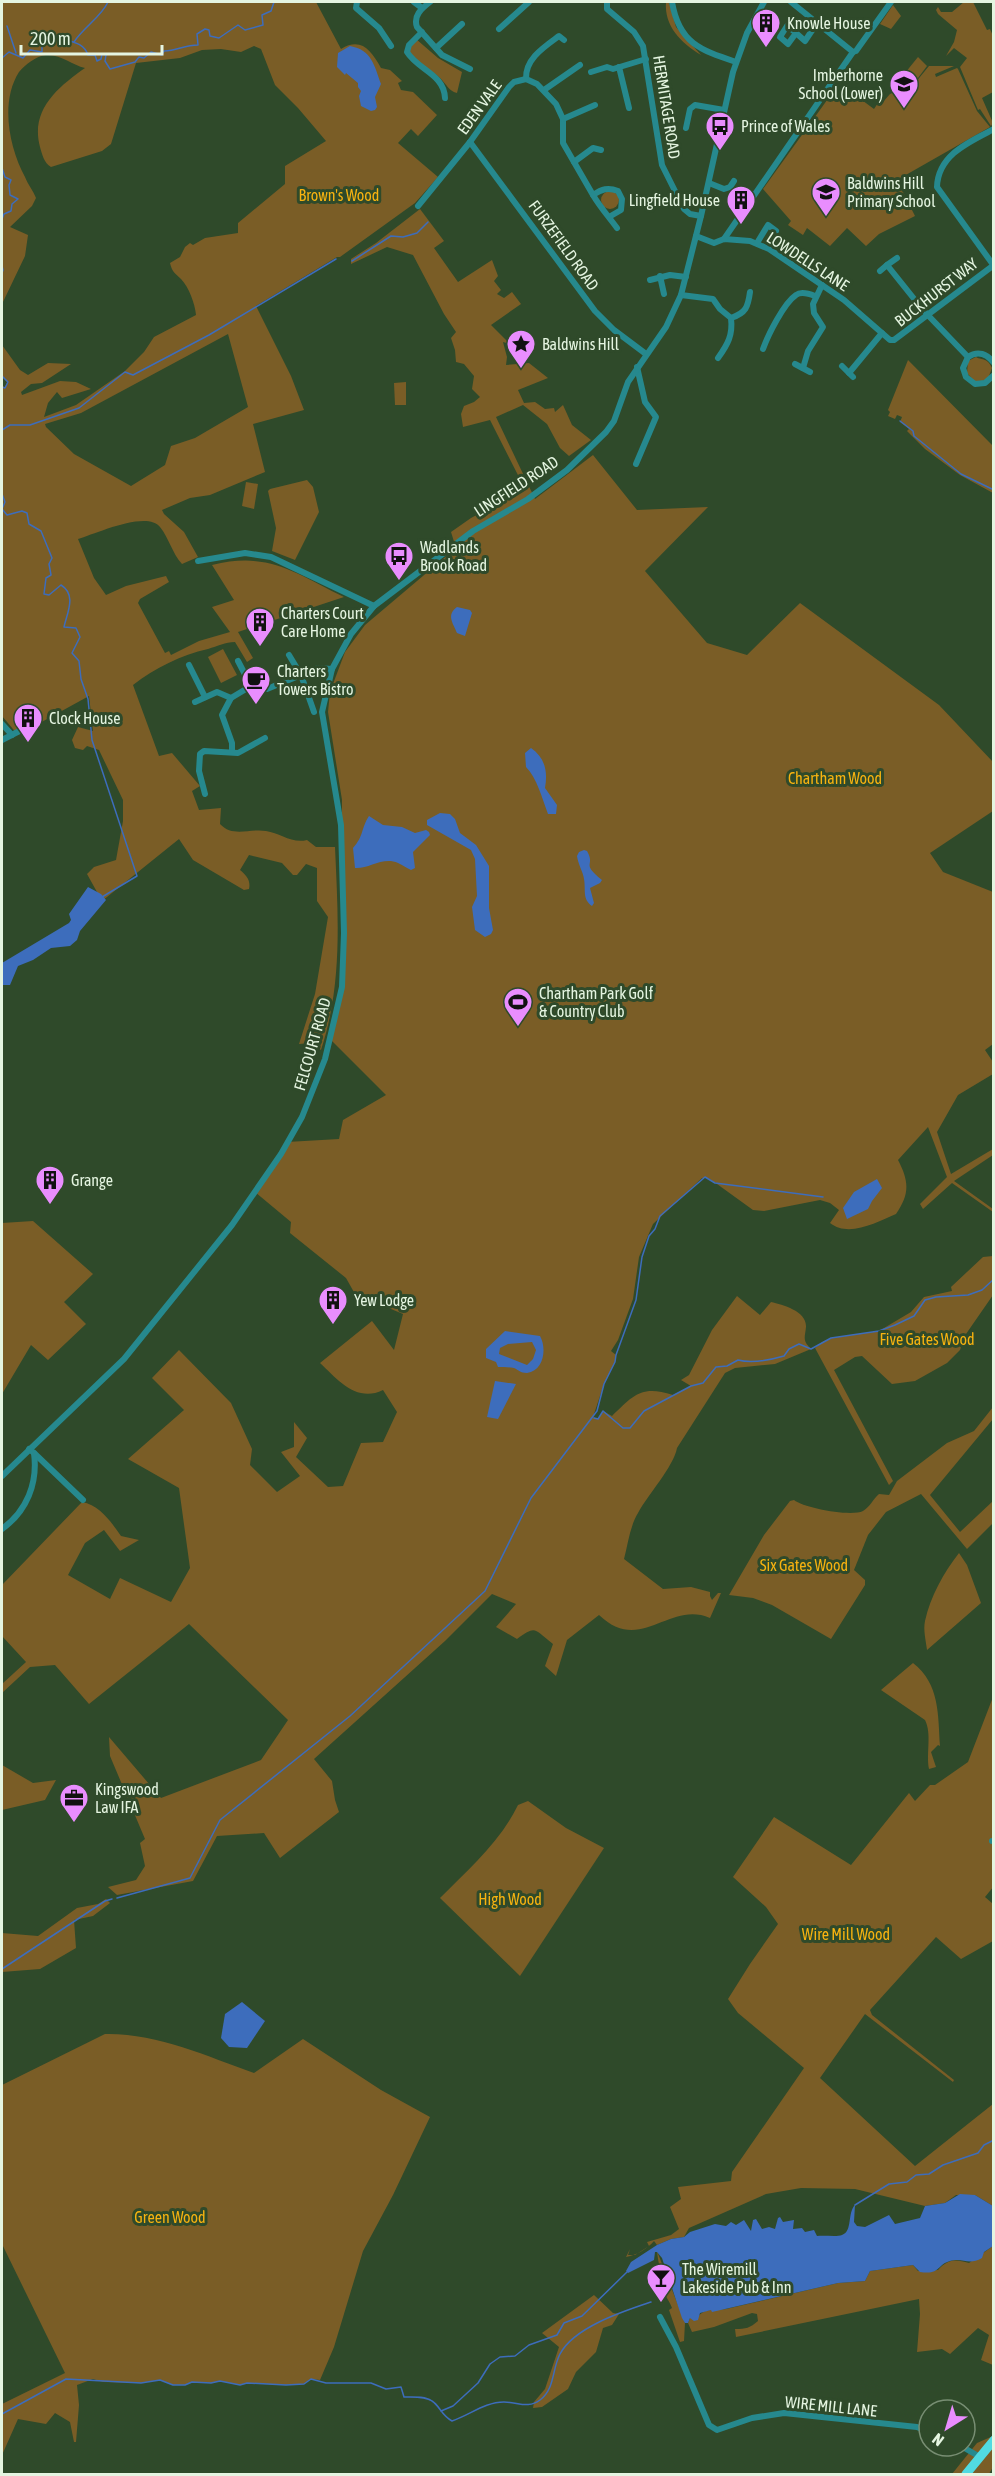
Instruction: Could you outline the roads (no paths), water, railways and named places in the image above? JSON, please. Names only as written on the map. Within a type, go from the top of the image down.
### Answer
[{"type":"highway","points":[[966,2475],[993,2440]]},
{"type":"street","points":[[357,2],[356,8],[379,28],[391,46]]},
{"type":"street","points":[[414,2],[422,8]]},
{"type":"street","points":[[430,2],[422,8],[416,23],[449,60],[470,69]]},
{"type":"street","points":[[499,29],[529,2]]},
{"type":"street","name":"HERMITAGE ROAD","points":[[607,2],[607,9],[640,40],[646,59],[662,165],[684,209],[690,214],[701,216]]},
{"type":"street","name":"LINGFIELD ROAD","points":[[384,600],[473,531],[528,499],[567,470],[614,422],[628,382],[666,327],[681,295],[736,62],[753,19],[764,2]]},
{"type":"street","points":[[791,2],[853,52]]},
{"type":"street","points":[[724,239],[853,52],[891,2]]},
{"type":"street","points":[[674,3],[678,26],[691,42],[705,52],[736,62]]},
{"type":"street","points":[[796,33],[805,41],[817,23]]},
{"type":"street","points":[[436,48],[462,24]]},
{"type":"street","points":[[422,32],[409,45],[407,52],[411,58],[438,79],[445,92],[445,98]]},
{"type":"street","name":"EDEN VALE","points":[[418,206],[470,142],[509,87],[514,82],[525,79],[525,69],[529,62],[559,36],[564,40]]},
{"type":"street","points":[[591,72],[607,67],[613,69],[646,59]]},
{"type":"street","points":[[544,90],[580,65]]},
{"type":"street","points":[[619,67],[629,108]]},
{"type":"street","points":[[525,79],[537,84],[556,104],[563,119],[563,143],[593,195],[617,228]]},
{"type":"street","points":[[563,119],[595,105]]},
{"type":"street","points":[[686,128],[690,109],[695,105],[724,110]]},
{"type":"street","points":[[993,129],[951,154],[937,178],[937,187],[993,266]]},
{"type":"street","name":"FURZEFIELD ROAD","points":[[470,142],[595,311],[614,330],[646,354]]},
{"type":"street","points":[[574,162],[593,148],[601,150]]},
{"type":"street","points":[[709,183],[724,189],[730,187],[734,181]]},
{"type":"street","points":[[593,195],[602,189],[618,191],[622,199],[621,210],[609,217]]},
{"type":"street","points":[[757,243],[768,225],[776,231]]},
{"type":"street","name":"LOWDELLS LANE","points":[[696,236],[714,243],[724,239],[757,243],[822,285],[894,340]]},
{"type":"street","points":[[880,271],[897,258]]},
{"type":"street","points":[[887,265],[927,315],[968,357]]},
{"type":"street","name":"BUCKHURST WAY","points":[[894,340],[993,266]]},
{"type":"street","points":[[660,276],[664,294]]},
{"type":"street","points":[[650,280],[660,276],[686,277]]},
{"type":"street","points":[[803,368],[808,351],[823,327],[814,313],[813,304],[822,285]]},
{"type":"street","points":[[731,318],[742,314],[748,308],[750,292]]},
{"type":"street","points":[[763,349],[773,325],[795,296],[802,293],[815,296]]},
{"type":"street","points":[[681,295],[713,299],[731,318],[733,332],[728,345],[717,358]]},
{"type":"street","points":[[842,366],[851,375],[882,333]]},
{"type":"street","points":[[992,380],[980,384],[970,381],[964,373],[964,363],[968,357],[982,353],[993,363]]},
{"type":"street","points":[[795,364],[810,372]]},
{"type":"street","points":[[636,464],[656,417],[645,402],[637,367]]},
{"type":"street","points":[[198,561],[245,553],[271,556],[374,606]]},
{"type":"street","name":"FELCOURT ROAD","points":[[2,1476],[32,1451],[124,1359],[205,1259],[281,1154],[315,1089],[338,1013],[344,960],[341,825],[322,712],[332,669],[351,634],[374,606],[384,600]]},
{"type":"street","points":[[289,655],[301,675],[314,712]]},
{"type":"street","points":[[238,661],[251,686]]},
{"type":"street","points":[[189,664],[205,697]]},
{"type":"street","points":[[232,752],[232,743],[222,716],[231,698],[251,686],[267,688],[318,668],[332,669]]},
{"type":"street","points":[[195,702],[217,692],[231,698]]},
{"type":"street","points":[[2,724],[12,735]]},
{"type":"street","points":[[2,740],[31,725]]},
{"type":"street","points":[[205,794],[199,771],[200,754],[204,751],[238,753],[265,738]]},
{"type":"street","points":[[32,1451],[82,1500]]},
{"type":"street","points":[[2,1529],[21,1509],[30,1492],[36,1470],[32,1451]]},
{"type":"street","name":"WIRE MILL LANE","points":[[660,2317],[676,2347],[712,2429],[717,2430],[768,2415],[784,2413],[917,2427]]},
{"type":"water","points":[[350,46],[368,55],[376,71],[381,84],[375,97],[377,107],[375,110],[371,111],[361,106],[359,96],[361,91],[358,83],[337,67],[338,53]]},
{"type":"water","points":[[457,607],[470,610],[472,613],[465,636],[457,633],[451,619]]},
{"type":"water","points":[[531,748],[540,756],[544,765],[545,788],[557,805],[556,814],[548,814],[536,782],[526,767],[525,753]]},
{"type":"water","points":[[440,813],[450,814],[455,819],[460,833],[476,845],[489,866],[489,908],[493,930],[485,937],[475,930],[472,907],[477,896],[475,859],[471,850],[427,825],[427,820]]},
{"type":"water","points":[[369,816],[383,825],[402,827],[415,833],[426,830],[429,832],[430,835],[413,852],[415,868],[411,870],[398,863],[387,861],[355,868],[353,848]]},
{"type":"water","points":[[584,850],[589,856],[590,867],[602,880],[590,888],[594,903],[592,906],[586,897],[577,856]]},
{"type":"water","points":[[88,887],[101,894],[106,900],[80,931],[77,940],[70,946],[51,948],[33,960],[18,966],[10,985],[2,985],[2,963],[69,923],[71,920],[69,914]]},
{"type":"water","points":[[877,1179],[882,1188],[868,1209],[847,1219],[843,1208],[854,1192]]},
{"type":"water","points":[[505,1331],[540,1336],[543,1352],[537,1368],[525,1373],[514,1368],[498,1367],[496,1362],[486,1358],[486,1349]],"holes":[[[532,1342],[536,1350],[533,1359],[527,1365],[499,1354],[500,1348],[508,1344]]]},
{"type":"water","points":[[495,1381],[516,1384],[498,1419],[487,1417]]},
{"type":"water","points":[[242,2002],[265,2021],[247,2048],[229,2047],[221,2038],[225,2014]]},
{"type":"water","points":[[960,2194],[975,2195],[993,2206],[993,2246],[984,2252],[982,2258],[950,2261],[932,2272],[920,2272],[913,2265],[870,2271],[865,2281],[838,2283],[712,2312],[711,2310],[700,2313],[698,2320],[694,2321],[690,2318],[688,2323],[685,2323],[662,2258],[657,2252],[655,2252],[654,2260],[628,2273],[626,2271],[631,2262],[657,2245],[715,2224],[726,2226],[731,2222],[736,2225],[744,2220],[751,2231],[753,2220],[756,2219],[762,2229],[769,2227],[775,2229],[780,2217],[783,2222],[794,2220],[793,2229],[802,2228],[805,2232],[814,2230],[817,2236],[840,2236],[848,2230],[851,2212],[855,2205],[854,2222],[857,2226],[865,2227],[889,2215],[895,2224],[920,2218],[925,2206],[945,2203]]},
{"type":"waterway","points":[[74,42],[108,2]]},
{"type":"waterway","points":[[2,58],[9,52],[23,58],[30,50],[42,52],[42,42],[49,42],[53,35],[78,44],[86,50],[88,55],[95,55],[97,61],[101,59],[102,54],[106,55],[105,61],[110,69],[135,62],[139,57],[144,58],[151,52],[162,55],[164,51],[198,45],[197,34],[205,29],[209,30],[210,36],[219,38],[238,25],[245,30],[263,25],[262,15],[271,11],[274,2]]},
{"type":"waterway","points":[[7,26],[16,53]]},
{"type":"waterway","points":[[2,124],[2,129]]},
{"type":"waterway","points":[[2,168],[5,177],[11,180],[10,195],[18,199],[12,204],[11,211],[4,214],[2,219]]},
{"type":"waterway","points":[[352,261],[391,236],[403,237],[417,233],[428,222]]},
{"type":"waterway","points":[[2,430],[10,425],[30,425],[79,408],[125,372],[133,375],[209,335],[336,259]]},
{"type":"waterway","points":[[2,266],[2,273]]},
{"type":"waterway","points":[[2,376],[8,382],[5,388],[2,387]]},
{"type":"waterway","points":[[900,421],[913,431],[914,436],[961,474],[994,490]]},
{"type":"waterway","points":[[2,494],[5,502],[2,509],[7,515],[22,511],[27,513],[29,524],[41,531],[52,558],[49,564],[51,575],[46,578],[44,594],[49,595],[61,585],[66,589],[70,604],[64,627],[76,628],[80,637],[72,653],[79,661],[81,679],[88,699],[92,740],[137,876],[102,897]]},
{"type":"waterway","points":[[117,1898],[190,1878],[220,1820],[350,1716],[485,1591],[531,1498],[597,1411],[604,1384],[615,1362],[636,1300],[642,1257],[649,1236],[655,1229],[660,1216],[705,1177],[715,1183],[823,1197]]},
{"type":"waterway","points":[[594,1418],[598,1419],[603,1411],[623,1428],[630,1428],[644,1411],[691,1386],[703,1383],[716,1367],[727,1366],[738,1360],[755,1362],[784,1356],[789,1349],[799,1344],[811,1349],[831,1338],[879,1331],[914,1316],[925,1300],[968,1295],[982,1290],[994,1279]]},
{"type":"waterway","points":[[2,1969],[105,1901],[112,1899]]},
{"type":"waterway","points":[[855,2205],[889,2184],[907,2182],[916,2175],[929,2174],[943,2165],[978,2153],[984,2145],[994,2140]]},
{"type":"waterway","points":[[441,2411],[453,2406],[478,2383],[490,2364],[500,2357],[515,2356],[529,2345],[557,2335],[564,2323],[582,2316],[627,2272]]},
{"type":"waterway","points":[[2,2414],[66,2379],[141,2383],[160,2380],[173,2385],[220,2381],[240,2385],[247,2383],[286,2385],[304,2384],[311,2379],[326,2383],[371,2383],[386,2389],[401,2387],[404,2397],[429,2399],[452,2421],[484,2406],[497,2403],[527,2405],[536,2403],[551,2385],[560,2354],[576,2336],[601,2321],[651,2302]]},
{"type":"place","name":"Knowle House","points":[[766,48]]},
{"type":"place","name":"Imberhorne School (Lower)","points":[[904,110]]},
{"type":"place","name":"Prince of Wales","points":[[720,152]]},
{"type":"place","name":"Baldwins Hill Primary School","points":[[826,218]]},
{"type":"place","name":"Lingfield House","points":[[741,226]]},
{"type":"place","name":"Baldwins Hill","points":[[521,370]]},
{"type":"place","name":"Wadlands Brook Road","points":[[399,582]]},
{"type":"place","name":"Charters Court Care Home","points":[[260,648]]},
{"type":"place","name":"Charters Towers Bistro","points":[[256,706]]},
{"type":"place","name":"Clock House","points":[[28,744]]},
{"type":"place","name":"Chartham Park Golf & Country Club","points":[[518,1028]]},
{"type":"place","name":"Grange","points":[[50,1206]]},
{"type":"place","name":"Yew Lodge","points":[[333,1326]]},
{"type":"place","name":"Kingswood Law IFA","points":[[74,1824]]},
{"type":"place","name":"The Wiremill Lakeside Pub & Inn","points":[[661,2304]]},
{"type":"park label","name":"Brown's Wood","points":[[339,195]]},
{"type":"park label","name":"Chartham Wood","points":[[835,778]]},
{"type":"park label","name":"Five Gates Wood","points":[[927,1339]]},
{"type":"park label","name":"Six Gates Wood","points":[[804,1565]]},
{"type":"park label","name":"High Wood","points":[[510,1899]]},
{"type":"park label","name":"Wire Mill Wood","points":[[846,1934]]},
{"type":"park label","name":"Green Wood","points":[[170,2217]]}]
